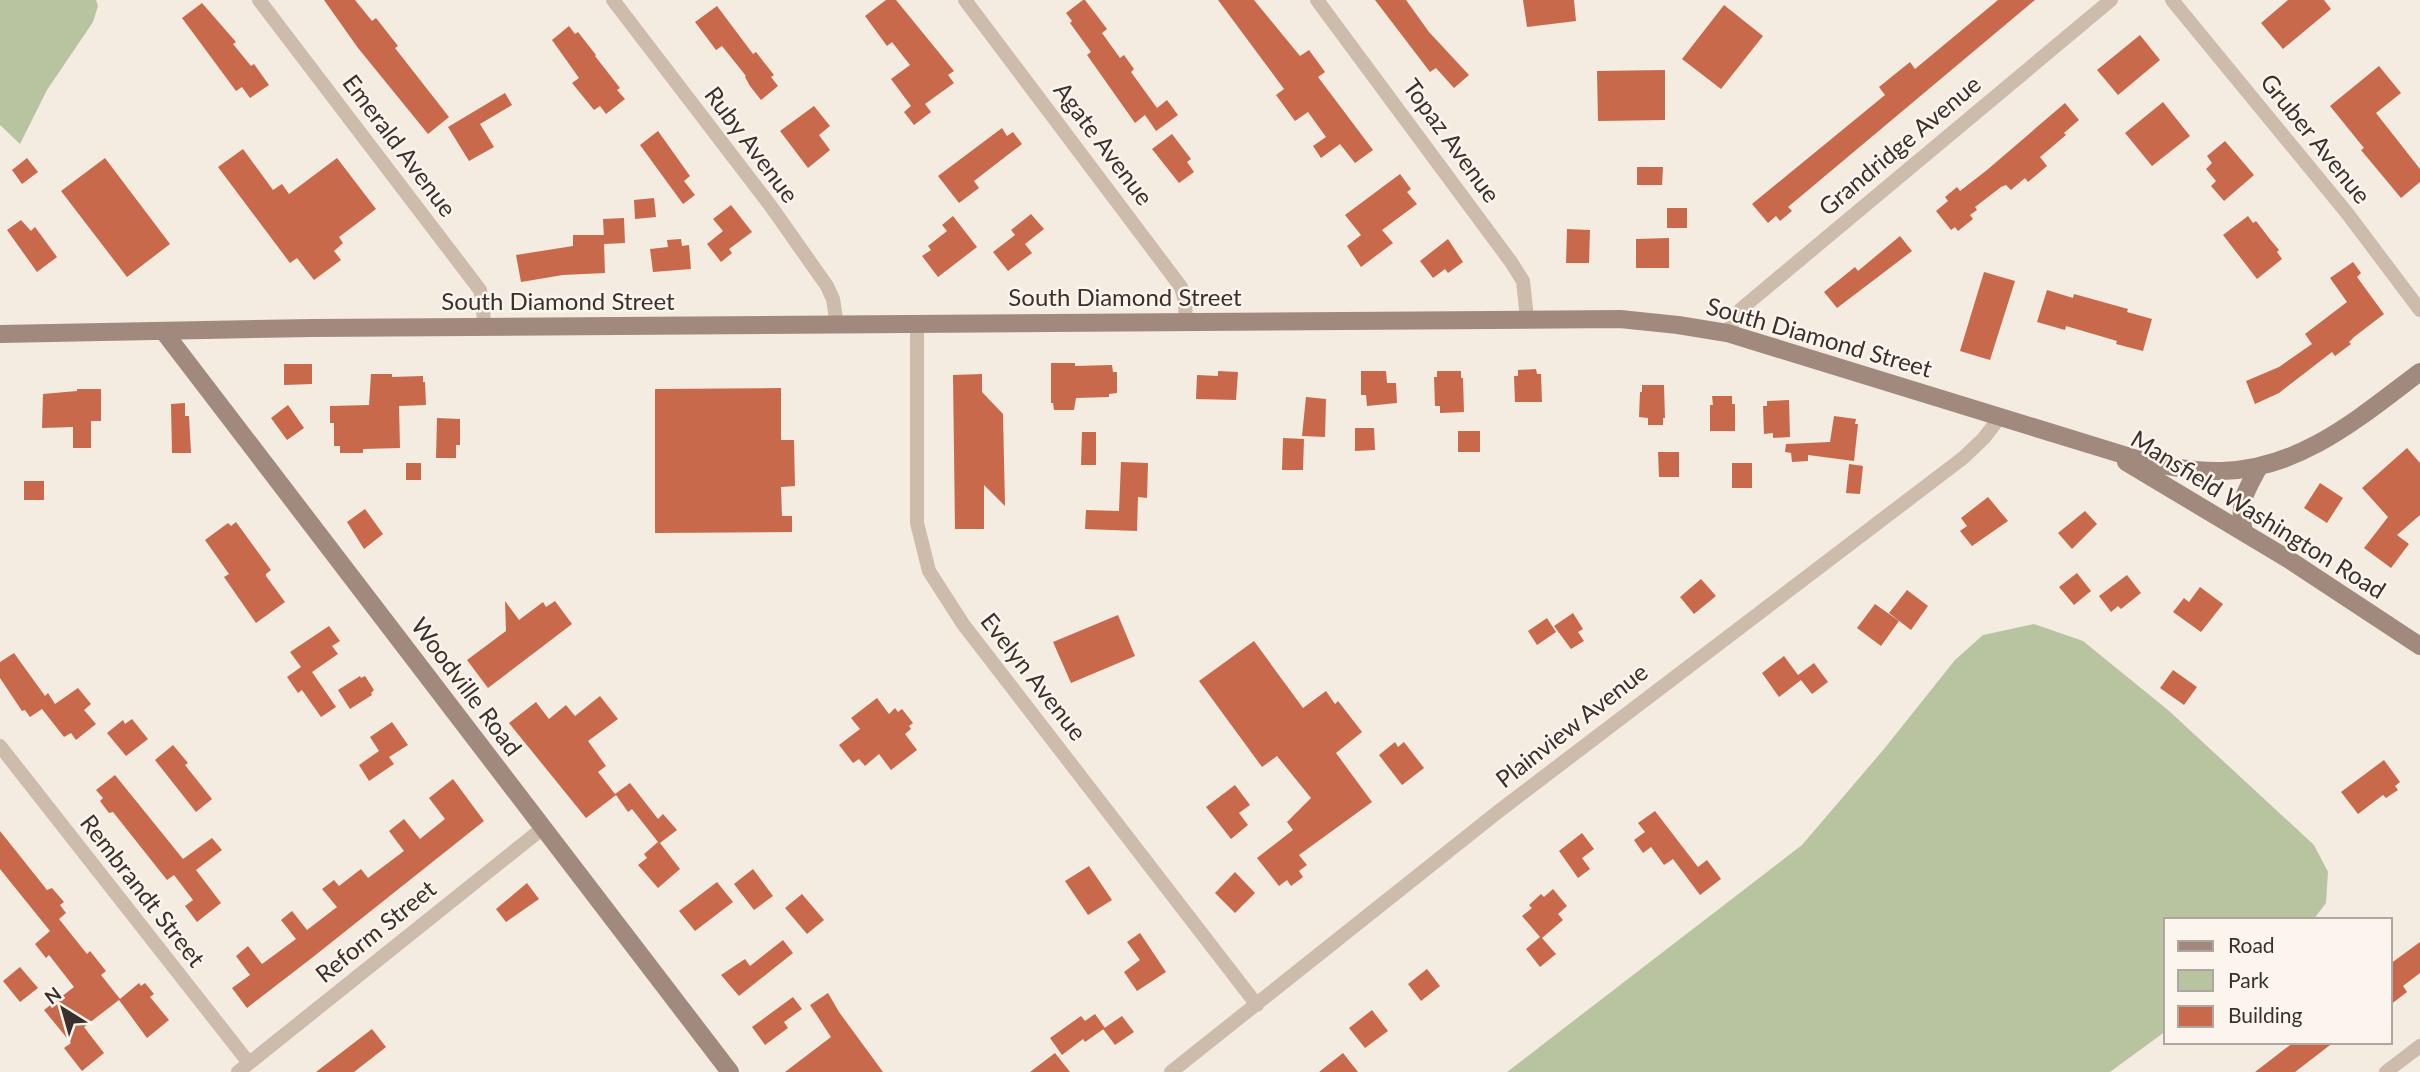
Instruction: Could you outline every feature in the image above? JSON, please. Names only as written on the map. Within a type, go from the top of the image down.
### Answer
[{"type":"street","name":"Emerald Avenue","points":[[259,0],[480,290],[484,328]]},
{"type":"street","name":"Ruby Avenue","points":[[613,0],[770,205],[827,286],[838,325]]},
{"type":"street","name":"Agate Avenue","points":[[965,0],[1181,287],[1186,323]]},
{"type":"street","name":"Topaz Avenue","points":[[1317,0],[1511,262],[1523,281],[1528,318]]},
{"type":"street","name":"Grandridge Avenue","points":[[1727,333],[1741,309],[2111,0]]},
{"type":"street","name":"Gruber Avenue","points":[[2172,0],[2347,213],[2420,310]]},
{"type":"street","name":"South Diamond Street","points":[[0,334],[1620,319],[1727,333],[2137,460],[2176,468],[2229,471],[2259,467],[2292,458],[2312,448],[2360,417],[2420,372]]},
{"type":"street","name":"Evelyn Avenue","points":[[917,324],[917,523],[929,570],[963,624],[1258,1005]]},
{"type":"street","name":"Woodville Road","points":[[164,332],[730,1072]]},
{"type":"street","name":"Plainview Avenue","points":[[1171,1072],[1499,811],[1963,458],[1984,438],[2000,417]]},
{"type":"street","name":"Mansfield Washington Road","points":[[2105,450],[2244,532],[2420,646]]},
{"type":"street","points":[[2244,532],[2241,503],[2259,467]]},
{"type":"street","name":"Rembrandt Street","points":[[0,746],[243,1068]]},
{"type":"street","name":"Reform Street","points":[[243,1068],[543,828]]},
{"type":"street","points":[[2386,1072],[2420,1046]]},
{"type":"green space","points":[[0,0],[96,0],[98,6],[93,22],[47,90],[20,144],[0,125]]},
{"type":"green space","points":[[2034,624],[2083,641],[2168,710],[2314,845],[2328,872],[2326,903],[2315,918],[2164,918],[2164,1032],[2110,1072],[1507,1072],[1802,845],[1955,660],[1983,635]]},
{"type":"building","points":[[324,0],[355,0],[372,21],[376,18],[398,46],[395,48],[449,117],[428,134],[358,48]]},
{"type":"building","points":[[886,0],[896,0],[954,71],[948,75],[954,83],[925,104],[931,112],[914,125],[904,112],[911,106],[891,79],[910,65],[892,42],[887,46],[865,16]]},
{"type":"building","points":[[1083,0],[1107,29],[1102,33],[1120,58],[1124,55],[1134,69],[1131,72],[1157,108],[1167,100],[1178,115],[1156,131],[1145,115],[1135,123],[1087,55],[1091,52],[1066,13]]},
{"type":"building","points":[[1218,0],[1254,0],[1300,56],[1309,50],[1325,72],[1318,77],[1373,150],[1355,163],[1340,144],[1321,158],[1313,146],[1326,137],[1308,112],[1295,121],[1276,95],[1284,89]]},
{"type":"building","points":[[1375,0],[1406,0],[1429,32],[1469,75],[1454,88],[1436,68],[1430,72]]},
{"type":"building","points":[[1523,0],[1574,0],[1576,21],[1527,27]]},
{"type":"building","points":[[1998,0],[2035,0],[1788,207],[1792,211],[1780,221],[1776,216],[1768,223],[1752,204],[1885,95],[1879,87],[1910,62],[1915,69]]},
{"type":"building","points":[[2288,0],[2324,0],[2331,9],[2283,49],[2261,23]]},
{"type":"building","points":[[202,3],[269,85],[250,98],[242,87],[236,91],[182,18]]},
{"type":"building","points":[[1724,5],[1763,36],[1721,89],[1682,59]]},
{"type":"building","points":[[717,6],[753,54],[756,52],[774,75],[771,77],[778,86],[761,100],[722,46],[716,50],[695,22]]},
{"type":"building","points":[[569,26],[575,34],[578,32],[596,55],[625,99],[606,114],[600,106],[594,110],[572,83],[579,78],[552,40]]},
{"type":"building","points":[[2140,35],[2160,60],[2118,95],[2097,70]]},
{"type":"building","points":[[2379,66],[2401,93],[2376,113],[2420,169],[2420,182],[2401,198],[2361,150],[2364,148],[2330,106]]},
{"type":"building","points":[[1665,70],[1665,120],[1598,121],[1597,71]]},
{"type":"building","points":[[505,93],[512,105],[480,124],[494,147],[469,161],[448,127]]},
{"type":"building","points":[[2163,102],[2190,136],[2152,166],[2125,133]]},
{"type":"building","points":[[2065,103],[2079,120],[2040,157],[2047,166],[2028,182],[2025,178],[2011,190],[2006,185],[2001,187],[1975,207],[1977,210],[1970,215],[1973,219],[1958,231],[1955,227],[1951,230],[1936,211],[1948,201],[1945,197],[1957,187],[1960,191],[1987,170]]},
{"type":"building","points":[[814,106],[830,126],[819,135],[830,150],[808,168],[780,131]]},
{"type":"building","points":[[1002,128],[1007,136],[1013,132],[1022,144],[974,181],[979,188],[959,203],[938,176]]},
{"type":"building","points":[[658,131],[690,176],[684,181],[695,195],[683,204],[640,145]]},
{"type":"building","points":[[1172,134],[1191,159],[1187,162],[1194,172],[1179,183],[1152,149]]},
{"type":"building","points":[[2225,141],[2254,175],[2224,201],[2211,186],[2216,181],[2206,169],[2212,163],[2207,156]]},
{"type":"building","points":[[243,149],[273,190],[282,184],[289,194],[337,158],[376,209],[339,237],[343,243],[334,251],[341,260],[314,280],[297,258],[290,263],[218,167]]},
{"type":"building","points":[[27,158],[38,172],[22,184],[12,170]]},
{"type":"building","points":[[105,158],[170,244],[127,277],[61,191]]},
{"type":"building","points":[[1637,167],[1663,167],[1662,185],[1637,185]]},
{"type":"building","points":[[1400,174],[1411,189],[1407,192],[1417,204],[1382,230],[1393,243],[1361,267],[1347,246],[1361,235],[1345,215]]},
{"type":"building","points":[[654,198],[656,217],[635,219],[634,200]]},
{"type":"building","points":[[731,205],[752,232],[729,249],[732,253],[721,262],[707,244],[723,231],[713,219]]},
{"type":"building","points":[[1667,208],[1687,208],[1687,228],[1667,228]]},
{"type":"building","points":[[1031,214],[1044,229],[1025,244],[1032,253],[1008,271],[993,252],[1015,235],[1011,230]]},
{"type":"building","points":[[953,216],[977,247],[938,277],[922,256],[931,250],[928,246],[947,231],[942,225]]},
{"type":"building","points":[[2248,216],[2253,223],[2256,221],[2279,250],[2277,252],[2282,259],[2257,279],[2223,235]]},
{"type":"building","points":[[624,218],[625,243],[604,244],[605,273],[563,275],[521,282],[516,255],[573,246],[573,235],[604,235],[603,219]]},
{"type":"building","points":[[21,220],[31,231],[35,227],[57,257],[37,272],[7,230]]},
{"type":"building","points":[[1567,229],[1590,230],[1589,263],[1566,263]]},
{"type":"building","points":[[1900,236],[1912,251],[1837,308],[1824,292],[1855,267],[1858,271]]},
{"type":"building","points":[[1669,238],[1669,268],[1636,268],[1636,239]]},
{"type":"building","points":[[681,239],[682,246],[689,245],[691,269],[653,272],[650,249],[668,247],[667,240]]},
{"type":"building","points":[[1448,239],[1463,262],[1448,273],[1445,269],[1433,278],[1420,261]]},
{"type":"building","points":[[2353,262],[2361,273],[2357,277],[2384,314],[2335,356],[2332,352],[2279,393],[2255,404],[2246,381],[2279,367],[2312,344],[2305,334],[2347,302],[2330,278]]},
{"type":"building","points":[[1984,272],[2015,281],[1990,360],[1960,351]]},
{"type":"building","points":[[2047,290],[2073,298],[2074,294],[2128,309],[2127,312],[2152,319],[2143,351],[2066,326],[2065,330],[2037,322]]},
{"type":"building","points":[[1051,363],[1075,363],[1075,366],[1112,365],[1113,372],[1117,372],[1117,393],[1109,394],[1109,397],[1076,398],[1074,410],[1054,410],[1051,403]]},
{"type":"building","points":[[284,364],[312,364],[312,384],[284,385]]},
{"type":"building","points":[[1536,369],[1537,374],[1541,374],[1542,402],[1515,402],[1514,376],[1518,376],[1518,370]]},
{"type":"building","points":[[1218,371],[1238,372],[1236,400],[1196,399],[1197,375],[1218,376]]},
{"type":"building","points":[[1361,371],[1386,371],[1387,383],[1396,383],[1397,403],[1367,406],[1366,395],[1361,395]]},
{"type":"building","points":[[1437,371],[1461,371],[1464,412],[1440,413],[1440,406],[1435,406],[1434,377],[1437,377]]},
{"type":"building","points":[[371,374],[392,374],[392,377],[423,376],[426,405],[399,406],[400,448],[340,453],[340,446],[334,446],[334,423],[330,423],[330,406],[369,405]]},
{"type":"building","points":[[982,374],[982,392],[1003,414],[1005,506],[984,485],[984,529],[955,529],[953,375]]},
{"type":"building","points":[[1642,385],[1664,385],[1663,425],[1648,425],[1648,418],[1639,417]]},
{"type":"building","points":[[781,388],[781,440],[794,440],[795,486],[781,487],[782,516],[792,516],[792,532],[655,533],[655,389]]},
{"type":"building","points":[[101,389],[101,421],[91,421],[91,448],[73,448],[73,427],[42,428],[43,394]]},
{"type":"building","points":[[1712,396],[1732,396],[1732,404],[1735,404],[1735,431],[1710,431]]},
{"type":"building","points":[[1306,397],[1326,399],[1325,437],[1302,436]]},
{"type":"building","points":[[1789,400],[1790,437],[1773,438],[1773,433],[1764,434],[1763,406],[1767,406],[1767,401]]},
{"type":"building","points":[[185,403],[185,416],[189,416],[191,453],[172,453],[171,404]]},
{"type":"building","points":[[288,405],[304,428],[287,440],[271,418]]},
{"type":"building","points":[[1834,416],[1856,419],[1855,424],[1858,424],[1854,461],[1808,455],[1808,461],[1792,462],[1791,453],[1785,452],[1786,444],[1830,442]]},
{"type":"building","points":[[437,418],[460,419],[460,445],[456,445],[456,458],[436,458]]},
{"type":"building","points":[[1355,428],[1374,428],[1375,450],[1355,451]]},
{"type":"building","points":[[1458,431],[1480,431],[1480,452],[1458,452]]},
{"type":"building","points":[[1082,432],[1096,432],[1096,465],[1081,465]]},
{"type":"building","points":[[1283,438],[1304,439],[1303,470],[1282,470]]},
{"type":"building","points":[[2407,448],[2420,463],[2420,515],[2397,535],[2409,544],[2391,568],[2364,548],[2388,517],[2362,488]]},
{"type":"building","points":[[1658,452],[1679,452],[1679,477],[1659,477]]},
{"type":"building","points":[[1121,462],[1148,463],[1147,498],[1138,497],[1137,531],[1085,529],[1086,510],[1119,511]]},
{"type":"building","points":[[406,463],[421,463],[421,480],[406,480]]},
{"type":"building","points":[[1732,463],[1752,463],[1752,488],[1732,488]]},
{"type":"building","points":[[1849,464],[1863,466],[1860,494],[1846,493]]},
{"type":"building","points":[[24,481],[44,481],[44,500],[24,500]]},
{"type":"building","points":[[2320,483],[2343,498],[2327,523],[2304,508]]},
{"type":"building","points":[[1988,497],[2008,521],[1972,546],[1960,531],[1967,526],[1961,518]]},
{"type":"building","points":[[365,509],[383,534],[364,549],[347,522]]},
{"type":"building","points":[[2085,511],[2097,524],[2072,549],[2058,533]]},
{"type":"building","points":[[236,522],[271,570],[266,576],[285,602],[256,623],[224,577],[229,574],[205,540],[228,523],[231,526]]},
{"type":"building","points":[[2077,573],[2091,591],[2074,605],[2059,587]]},
{"type":"building","points":[[2127,575],[2141,593],[2121,609],[2118,606],[2111,612],[2099,596]]},
{"type":"building","points":[[1701,579],[1716,596],[1694,614],[1680,597]]},
{"type":"building","points":[[2200,587],[2223,604],[2201,632],[2173,612],[2184,598],[2189,602]]},
{"type":"building","points":[[1907,590],[1928,606],[1911,630],[1889,613]]},
{"type":"building","points":[[505,601],[519,620],[543,602],[546,607],[555,601],[572,624],[488,688],[467,660],[506,631]]},
{"type":"building","points":[[1875,604],[1899,621],[1881,646],[1857,628]]},
{"type":"building","points":[[1573,613],[1583,629],[1578,632],[1584,641],[1571,649],[1554,626]]},
{"type":"building","points":[[1118,615],[1135,656],[1071,683],[1053,642]]},
{"type":"building","points":[[1547,618],[1556,632],[1537,645],[1528,631]]},
{"type":"building","points":[[329,626],[340,641],[332,646],[338,654],[312,672],[336,707],[321,717],[302,690],[298,693],[287,677],[301,667],[290,652]]},
{"type":"building","points":[[1254,641],[1303,708],[1326,691],[1335,704],[1338,701],[1362,732],[1336,753],[1372,802],[1299,855],[1307,865],[1299,871],[1303,877],[1291,886],[1287,880],[1279,886],[1257,858],[1293,830],[1287,822],[1311,798],[1277,756],[1262,767],[1199,681]]},
{"type":"building","points":[[14,653],[45,696],[48,693],[55,704],[78,688],[91,704],[84,710],[96,724],[76,740],[71,733],[64,737],[42,709],[30,717],[25,710],[22,711],[0,678],[0,662]]},
{"type":"building","points":[[1784,656],[1798,675],[1814,663],[1828,682],[1812,694],[1801,680],[1779,697],[1762,673]]},
{"type":"building","points":[[2173,670],[2197,687],[2184,705],[2160,688]]},
{"type":"building","points":[[360,676],[365,676],[374,690],[372,695],[350,709],[338,690]]},
{"type":"building","points":[[600,696],[618,719],[588,741],[606,766],[598,772],[615,794],[630,783],[658,819],[663,814],[677,830],[660,843],[680,869],[658,888],[638,865],[647,858],[644,854],[658,842],[632,809],[628,812],[616,795],[586,818],[509,723],[536,702],[549,719],[566,705],[575,716]]},
{"type":"building","points":[[877,698],[889,714],[895,708],[898,712],[902,709],[913,723],[905,734],[917,750],[891,770],[879,754],[865,766],[859,759],[853,763],[839,745],[860,729],[851,718]]},
{"type":"building","points":[[132,719],[148,739],[126,756],[107,733],[123,720],[125,724]]},
{"type":"building","points":[[392,722],[408,745],[389,757],[394,764],[369,781],[359,765],[379,751],[370,737]]},
{"type":"building","points":[[1395,742],[1398,747],[1404,742],[1424,768],[1402,785],[1379,755]]},
{"type":"building","points":[[173,745],[212,799],[196,812],[155,760]]},
{"type":"building","points":[[2384,760],[2400,782],[2395,786],[2398,790],[2386,798],[2383,795],[2358,814],[2341,792]]},
{"type":"building","points":[[115,775],[183,859],[212,838],[222,850],[196,870],[221,903],[197,922],[185,906],[193,900],[174,875],[167,880],[113,812],[109,813],[100,801],[103,798],[96,790]]},
{"type":"building","points":[[453,779],[484,821],[247,1008],[232,988],[250,975],[236,956],[248,946],[262,964],[296,939],[281,920],[292,911],[307,930],[337,907],[322,889],[334,880],[339,886],[361,869],[368,878],[404,851],[389,831],[404,819],[420,839],[445,819],[429,798]]},
{"type":"building","points":[[1235,785],[1250,805],[1239,813],[1248,825],[1231,839],[1206,807]]},
{"type":"building","points":[[1655,811],[1698,867],[1707,860],[1721,879],[1700,895],[1673,859],[1664,865],[1651,847],[1643,853],[1634,840],[1645,832],[1638,823]]},
{"type":"building","points":[[0,831],[47,890],[52,888],[64,902],[60,905],[66,913],[59,919],[87,954],[90,951],[106,971],[101,975],[120,999],[139,983],[141,986],[145,983],[154,994],[150,997],[169,1020],[147,1038],[119,1000],[84,1027],[104,1053],[82,1071],[64,1048],[71,1043],[44,1010],[74,987],[49,955],[46,958],[35,944],[50,931],[0,869]]},
{"type":"building","points":[[1582,833],[1594,849],[1582,858],[1590,869],[1578,878],[1559,851]]},
{"type":"building","points":[[1089,866],[1112,900],[1088,915],[1065,881]]},
{"type":"building","points":[[753,869],[773,896],[754,910],[734,884]]},
{"type":"building","points":[[1235,872],[1255,893],[1235,913],[1215,893]]},
{"type":"building","points":[[717,882],[733,902],[695,931],[679,911]]},
{"type":"building","points":[[527,883],[539,899],[506,922],[496,909]]},
{"type":"building","points":[[1553,889],[1567,906],[1558,914],[1563,920],[1542,938],[1556,954],[1540,967],[1526,949],[1540,937],[1522,916],[1532,908],[1529,905],[1541,894],[1544,897]]},
{"type":"building","points":[[802,894],[824,920],[807,934],[785,908]]},
{"type":"building","points":[[1140,933],[1166,972],[1137,991],[1124,972],[1140,960],[1127,942]]},
{"type":"building","points":[[783,940],[793,953],[739,996],[721,975],[745,959],[750,966]]},
{"type":"building","points":[[2420,942],[2420,973],[2403,986],[2407,992],[2392,1003],[2392,963]]},
{"type":"building","points":[[20,967],[38,988],[20,1002],[3,981]]},
{"type":"building","points":[[1427,969],[1440,986],[1421,1001],[1408,984]]},
{"type":"building","points":[[828,993],[883,1072],[785,1072],[831,1037],[810,1005]]},
{"type":"building","points":[[793,997],[802,1009],[784,1022],[788,1028],[765,1045],[752,1027]]},
{"type":"building","points":[[1372,1010],[1388,1031],[1365,1048],[1349,1028]]},
{"type":"building","points":[[1095,1014],[1105,1028],[1085,1042],[1083,1039],[1062,1055],[1050,1038],[1081,1016],[1085,1021]]},
{"type":"building","points":[[1122,1016],[1134,1032],[1115,1045],[1103,1029]]},
{"type":"building","points":[[372,1029],[386,1047],[354,1072],[316,1072]]},
{"type":"building","points":[[2291,1044],[2331,1044],[2295,1072],[2255,1072]]},
{"type":"building","points":[[1055,1053],[1070,1072],[1030,1072]]},
{"type":"building","points":[[1343,1053],[1358,1072],[1319,1072]]}]
